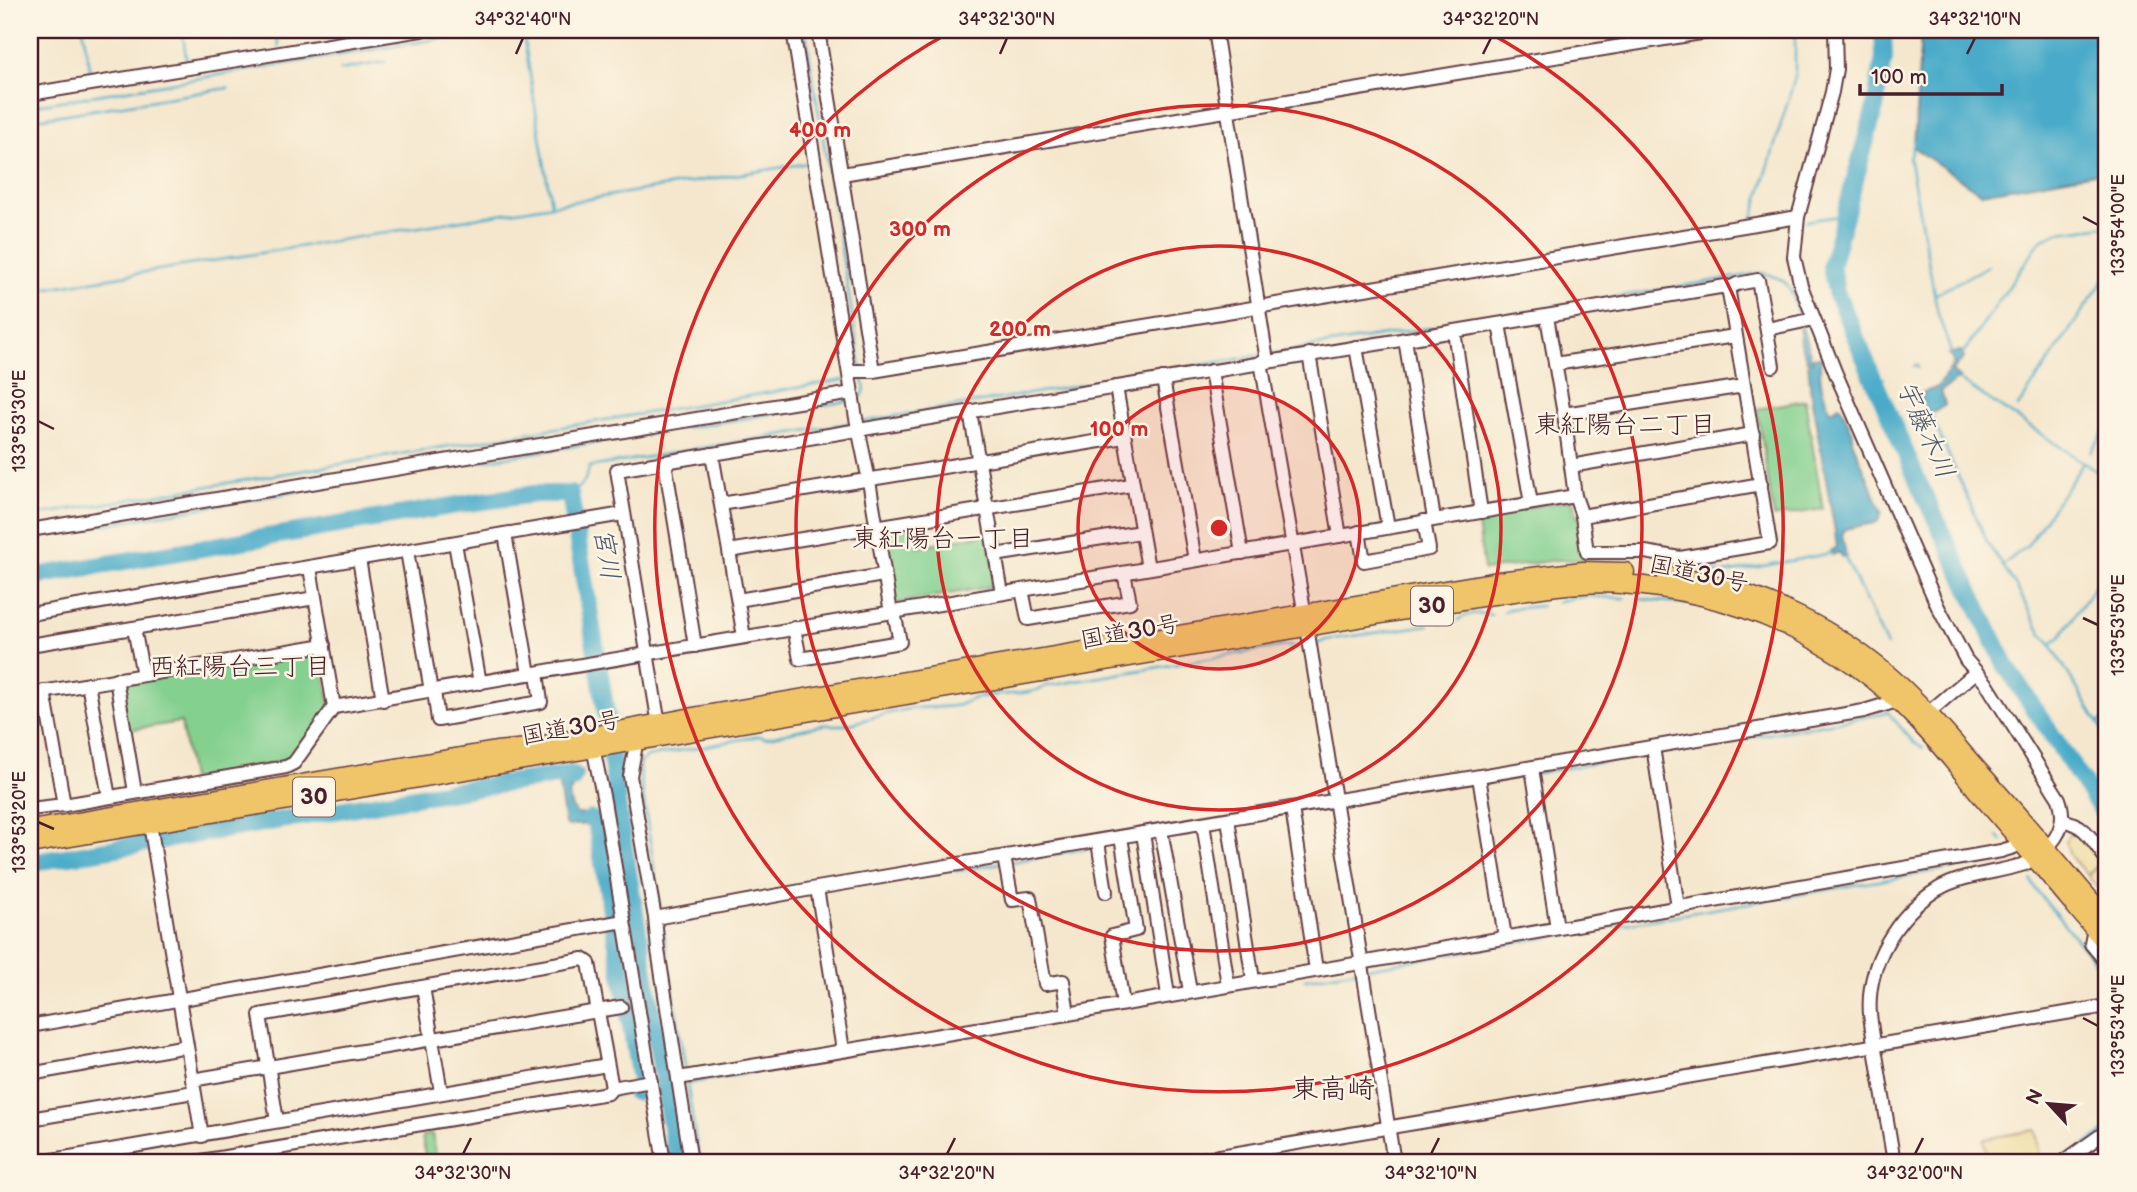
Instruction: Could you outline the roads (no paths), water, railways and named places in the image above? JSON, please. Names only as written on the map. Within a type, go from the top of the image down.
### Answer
[{"type":"highway","name":"国道30号","points":[[30,844],[151,829],[559,742],[594,742],[1306,620],[1541,575],[1620,571],[1707,583],[1761,600],[1812,623],[1872,662],[1927,713],[2101,924],[2107,944]]},
{"type":"highway","name":"国道30号","points":[[1306,620],[1583,584],[1619,583],[1677,589],[1755,611],[1806,634],[1856,666],[1918,720],[2021,841],[2040,853]]},
{"type":"highway","name":"国道30号","points":[[30,830],[151,829]]},
{"type":"street","points":[[30,94],[421,30]]},
{"type":"street","points":[[793,30],[861,370]]},
{"type":"street","points":[[794,628],[800,659],[900,642],[883,575],[869,481],[852,397],[861,370],[842,174],[818,30]]},
{"type":"street","points":[[1215,30],[1260,310],[1292,545],[1394,1162]]},
{"type":"street","points":[[842,174],[1228,114],[1719,30]]},
{"type":"street","points":[[1835,30],[1836,69],[1832,92],[1798,217],[1794,257],[1804,322],[1938,607],[1966,660],[1991,690],[2059,799],[2063,821],[2054,839],[2040,853],[2020,866],[1955,881],[1937,890],[1894,930],[1875,969],[1870,1013],[1894,1162]]},
{"type":"street","points":[[861,370],[1260,310],[1798,217]]},
{"type":"street","points":[[1727,289],[1758,280],[1773,366]]},
{"type":"street","points":[[660,730],[617,470],[857,425],[970,412],[1211,371],[1265,358],[1310,355],[1726,286],[1770,542],[1680,558],[1645,552],[1587,552],[1582,516],[1575,496],[1547,317]]},
{"type":"street","points":[[1767,329],[1804,322]]},
{"type":"street","points":[[1499,324],[1531,503]]},
{"type":"street","points":[[1454,331],[1481,512]]},
{"type":"street","points":[[1555,364],[1735,336]]},
{"type":"street","points":[[1359,532],[1364,561],[1429,550],[1429,520],[1405,339]]},
{"type":"street","points":[[1356,347],[1388,527]]},
{"type":"street","points":[[1310,355],[1340,536]]},
{"type":"street","points":[[1211,371],[1242,553]]},
{"type":"street","points":[[1163,379],[1195,560]]},
{"type":"street","points":[[1564,414],[1744,386]]},
{"type":"street","points":[[1116,387],[1131,485],[1148,568]]},
{"type":"street","points":[[30,530],[852,397]]},
{"type":"street","points":[[970,412],[1002,593]]},
{"type":"street","points":[[1571,466],[1753,434]]},
{"type":"street","points":[[721,504],[1124,438]]},
{"type":"street","points":[[712,454],[744,637]]},
{"type":"street","points":[[665,462],[695,646]]},
{"type":"street","points":[[1582,516],[1761,484]]},
{"type":"street","points":[[729,551],[1131,485]]},
{"type":"street","points":[[30,809],[290,766],[334,708],[1575,496]]},
{"type":"street","points":[[30,614],[623,514]]},
{"type":"street","points":[[995,555],[1141,532]]},
{"type":"street","points":[[407,551],[438,720],[528,705],[541,702],[505,534]]},
{"type":"street","points":[[455,543],[480,682]]},
{"type":"street","points":[[359,559],[383,700]]},
{"type":"street","points":[[310,568],[334,708]]},
{"type":"street","points":[[1022,590],[1028,619],[1129,602],[1124,573]]},
{"type":"street","points":[[737,600],[883,575]]},
{"type":"street","points":[[30,645],[316,598]]},
{"type":"street","points":[[135,628],[143,675]]},
{"type":"street","points":[[30,694],[324,645]]},
{"type":"street","points":[[1927,713],[1976,672]]},
{"type":"street","points":[[116,679],[135,792]]},
{"type":"street","points":[[89,684],[109,797]]},
{"type":"street","points":[[44,691],[64,805]]},
{"type":"street","points":[[659,917],[1229,823],[1293,812],[1335,801],[1532,772],[1653,747],[1864,712],[1897,701]]},
{"type":"street","points":[[628,736],[635,750],[630,776],[659,917],[657,950],[684,1078],[691,1162]]},
{"type":"street","points":[[594,742],[604,801],[617,923],[643,1082],[664,1162]]},
{"type":"street","points":[[1653,747],[1678,907]]},
{"type":"street","points":[[1532,772],[1557,928]]},
{"type":"street","points":[[1480,780],[1505,937]]},
{"type":"street","points":[[1293,812],[1317,970]]},
{"type":"street","points":[[2063,821],[2072,821],[2083,828],[2107,860]]},
{"type":"street","points":[[1229,823],[1253,980]]},
{"type":"street","points":[[1204,827],[1228,985]]},
{"type":"street","points":[[151,829],[202,1136]]},
{"type":"street","points":[[1162,834],[1190,991]]},
{"type":"street","points":[[1143,837],[1168,995]]},
{"type":"street","points":[[1121,840],[1136,929],[1112,936],[1123,1004]]},
{"type":"street","points":[[684,1078],[1068,1014],[1253,980],[1317,970],[1363,967],[1505,937],[2001,851],[2014,847],[2021,841]]},
{"type":"street","points":[[1099,845],[1106,892]]},
{"type":"street","points":[[1005,861],[1012,900],[1030,898],[1045,984],[1063,981],[1068,1014]]},
{"type":"street","points":[[818,891],[843,1050]]},
{"type":"street","points":[[30,1026],[617,923]]},
{"type":"street","points":[[2101,924],[2091,944],[2107,963]]},
{"type":"street","points":[[277,1121],[260,1015],[583,959],[589,963],[612,1088]]},
{"type":"street","points":[[423,987],[441,1093]]},
{"type":"street","points":[[1185,1162],[1390,1131],[2107,1006]]},
{"type":"street","points":[[30,1119],[193,1086],[269,1067],[621,1007]]},
{"type":"street","points":[[30,1074],[187,1046]]},
{"type":"street","points":[[30,1126],[38,1162],[607,1065]]},
{"type":"street","points":[[195,1162],[608,1093],[612,1088],[643,1082]]},
{"type":"street","points":[[2090,1154],[2107,1131]]},
{"type":"street","points":[[2063,1162],[2107,1149]]},
{"type":"water","points":[[1921,30],[2107,30],[2107,171],[1981,193],[1914,148]]},
{"type":"water","points":[[1799,327],[1802,327],[1812,361],[1813,358],[1821,357],[1820,378],[1828,405],[1831,412],[1841,407],[1853,433],[1852,441],[1882,512],[1874,523],[1845,529],[1842,535],[1846,556],[1842,557],[1839,552],[1832,555],[1831,551],[1837,547],[1835,531],[1811,395],[1808,362],[1802,349]]},
{"type":"water","points":[[1961,351],[1964,358],[1952,372],[1960,378],[1941,391],[1945,405],[1928,416],[1920,394],[1938,387],[1954,363],[1949,354]]},
{"type":"water","points":[[582,772],[569,794],[571,806],[577,814],[597,815],[602,820],[602,837],[596,837],[589,826],[565,824],[555,773]]},
{"type":"waterway","points":[[83,30],[91,78]]},
{"type":"waterway","points":[[182,30],[187,63]]},
{"type":"waterway","points":[[276,30],[279,47]]},
{"type":"waterway","points":[[30,106],[492,30]]},
{"type":"waterway","points":[[805,30],[861,368]]},
{"type":"waterway","points":[[1720,35],[1752,30]]},
{"type":"waterway","points":[[1753,218],[1795,77],[1795,30]]},
{"type":"waterway","name":"宇藤木川","points":[[1883,30],[1884,58],[1875,107],[1831,266],[1836,292],[1918,482],[2006,666],[2107,818]]},
{"type":"waterway","points":[[528,37],[524,38],[551,204]]},
{"type":"waterway","points":[[340,70],[385,62]]},
{"type":"waterway","points":[[30,120],[228,88]]},
{"type":"waterway","points":[[1915,141],[1909,157],[1938,314],[1952,355]]},
{"type":"waterway","points":[[30,291],[808,163]]},
{"type":"waterway","points":[[1806,221],[1845,215]]},
{"type":"waterway","points":[[1961,356],[2041,240],[2058,232],[2107,226]]},
{"type":"waterway","points":[[1936,294],[1988,266]]},
{"type":"waterway","points":[[1269,354],[1762,273],[1785,282],[1792,293],[1798,317]]},
{"type":"waterway","points":[[2018,407],[2107,275]]},
{"type":"waterway","points":[[861,422],[1262,355]]},
{"type":"waterway","points":[[1914,366],[1917,365],[1918,368]]},
{"type":"waterway","points":[[858,399],[864,392],[862,374]]},
{"type":"waterway","points":[[1875,384],[1884,378]]},
{"type":"waterway","points":[[1958,379],[2107,478]]},
{"type":"waterway","points":[[30,516],[844,380]]},
{"type":"waterway","points":[[354,482],[848,401]]},
{"type":"waterway","points":[[1930,413],[1988,544],[2107,738]]},
{"type":"waterway","points":[[570,494],[583,483],[589,467],[851,423]]},
{"type":"waterway","points":[[2091,452],[2107,427]]},
{"type":"waterway","points":[[2003,565],[2027,546],[2084,462]]},
{"type":"waterway","points":[[30,537],[341,484]]},
{"type":"waterway","name":"宮川","points":[[30,577],[469,503],[535,494],[570,494],[607,718],[619,818],[677,1162]]},
{"type":"waterway","points":[[1694,568],[1721,574],[1832,553]]},
{"type":"waterway","points":[[1843,553],[1887,646]]},
{"type":"waterway","points":[[2051,644],[2061,636],[2107,568]]},
{"type":"waterway","points":[[1557,603],[1581,597],[1625,598]]},
{"type":"waterway","points":[[1640,599],[1686,604]]},
{"type":"waterway","points":[[1504,612],[1508,609],[1541,606]]},
{"type":"waterway","points":[[1458,620],[1474,614],[1491,615]]},
{"type":"waterway","points":[[1441,623],[1445,622]]},
{"type":"waterway","points":[[1317,644],[1326,640],[1429,625]]},
{"type":"waterway","points":[[661,913],[639,769],[640,762],[647,757],[759,736],[765,738],[823,725],[850,724],[909,709],[948,707],[979,697],[1031,692],[1047,686],[1284,646],[1297,647]]},
{"type":"waterway","points":[[1887,711],[1914,743],[1923,748]]},
{"type":"waterway","points":[[1659,753],[1887,713]]},
{"type":"waterway","points":[[2098,723],[2107,717]]},
{"type":"waterway","points":[[1537,773],[1649,754]]},
{"type":"waterway","points":[[30,863],[426,795],[571,774],[574,776],[572,780]]},
{"type":"waterway","points":[[1496,779],[1530,774]]},
{"type":"waterway","points":[[606,790],[615,789]]},
{"type":"waterway","points":[[615,819],[632,816]]},
{"type":"waterway","points":[[591,819],[596,822],[642,1091],[635,1092]]},
{"type":"waterway","points":[[1998,836],[2002,841]]},
{"type":"waterway","points":[[1011,862],[1090,848]]},
{"type":"waterway","points":[[1367,968],[1995,861]]},
{"type":"waterway","points":[[956,871],[1001,863]]},
{"type":"waterway","points":[[2031,880],[2036,890],[2107,976]]},
{"type":"waterway","points":[[662,920],[686,1072]]},
{"type":"waterway","points":[[1305,979],[1357,970]]},
{"type":"waterway","points":[[687,1084],[829,1059]]},
{"type":"waterway","points":[[687,1082],[699,1162]]},
{"type":"waterway","points":[[642,1091],[654,1162]]},
{"type":"waterway","points":[[612,1096],[635,1092]]},
{"type":"waterway","points":[[2075,1162],[2107,1139]]},
{"type":"district","name":"東紅陽台二丁目","points":[[1625,425]]},
{"type":"district","name":"東紅陽台一丁目","points":[[943,539]]},
{"type":"district","name":"西紅陽台三丁目","points":[[240,667]]},
{"type":"district","name":"東高崎","points":[[1333,1089]]}]
